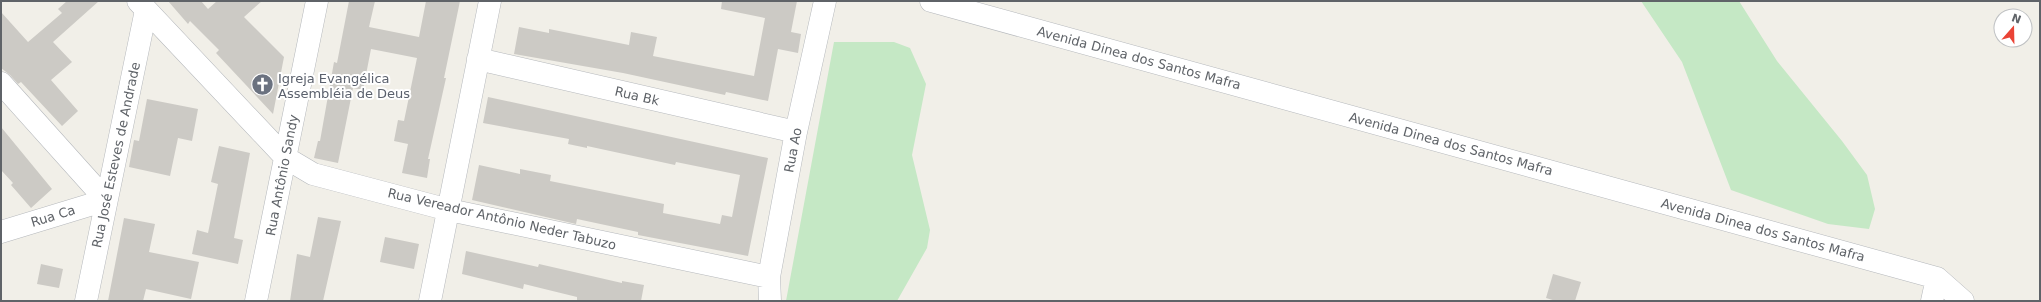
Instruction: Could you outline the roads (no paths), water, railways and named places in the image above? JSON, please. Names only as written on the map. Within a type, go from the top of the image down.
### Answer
[{"type":"street","name":"Rua Antônio Sandy","points":[[256,301],[317,1]]},
{"type":"street","points":[[430,301],[490,1]]},
{"type":"street","name":"Rua Ao","points":[[770,301],[769,277],[796,132],[824,1]]},
{"type":"street","name":"Avenida Dinea dos Santos Mafra","points":[[931,1],[1936,278],[1963,301]]},
{"type":"street","name":"Rua Vereador Antônio Neder Tabuzo","points":[[142,5],[286,158],[313,174],[449,210],[769,277]]},
{"type":"street","name":"Rua José Esteves de Andrade","points":[[86,301],[142,5]]},
{"type":"street","name":"Rua Bk","points":[[478,59],[796,132]]},
{"type":"street","points":[[1,83],[106,200]]},
{"type":"street","name":"Rua Ca","points":[[1,232],[106,200]]},
{"type":"street","points":[[1932,301],[1936,278]]},
{"type":"place","name":"Igreja Evangélica Assembléia de Deus","points":[[262,85]]}]
